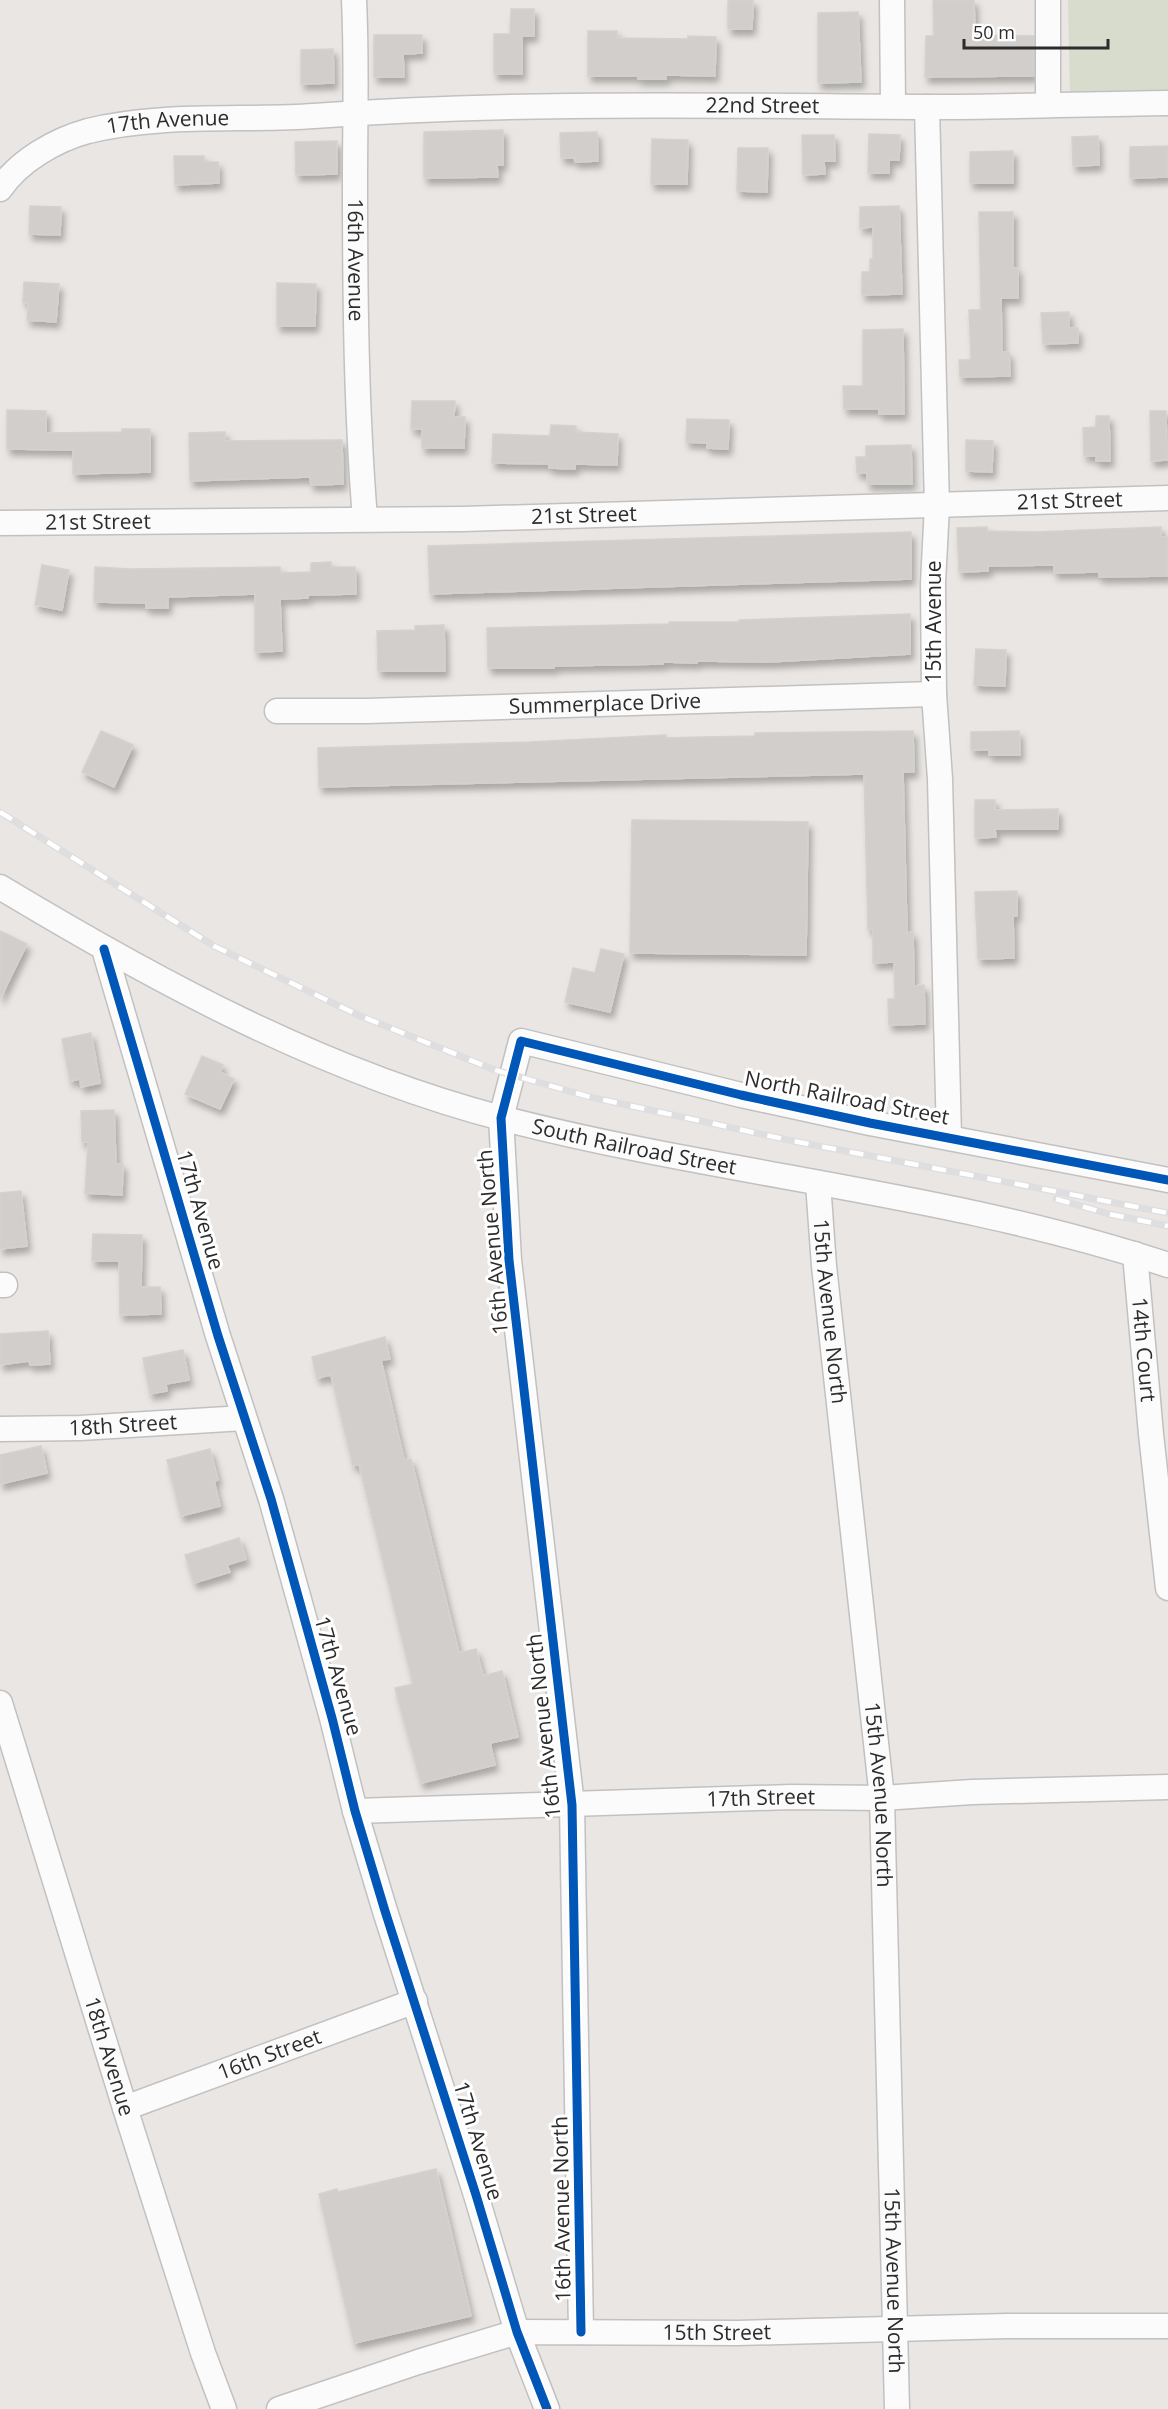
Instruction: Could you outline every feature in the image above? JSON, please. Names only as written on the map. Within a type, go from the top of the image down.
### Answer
[{"type":"street","name":"16th Avenue","points":[[354,0],[356,315],[359,450],[365,519]]},
{"type":"street","points":[[892,0],[893,106]]},
{"type":"street","points":[[1048,0],[1048,105]]},
{"type":"street","name":"22nd Street","points":[[356,113],[501,106],[927,107],[1168,103]]},
{"type":"street","name":"15th Avenue","points":[[927,107],[937,506],[933,583],[934,694],[940,779],[949,1137]]},
{"type":"street","name":"17th Avenue","points":[[0,189],[10,174],[46,148],[87,132],[153,122],[356,113]]},
{"type":"street","name":"21st Street","points":[[0,523],[499,518],[937,506],[1063,499],[1168,498]]},
{"type":"street","name":"Summerplace Drive","points":[[277,711],[366,711],[934,694]]},
{"type":"street","name":"South Railroad Street","points":[[0,887],[104,949],[240,1018],[324,1058],[418,1094],[501,1118],[612,1143],[987,1217],[1135,1254],[1168,1265]]},
{"type":"street","name":"17th Avenue","points":[[104,949],[244,1418],[271,1499],[332,1718],[355,1811],[517,2332],[547,2409]]},
{"type":"street","name":"North Railroad Street","points":[[501,1118],[521,1041],[741,1095],[870,1123],[1168,1180]]},
{"type":"street","name":"16th Avenue North","points":[[501,1118],[509,1260],[572,1805],[581,2332]]},
{"type":"street","name":"15th Avenue North","points":[[818,1183],[824,1266],[882,1798],[897,2409]]},
{"type":"street","name":"14th Court","points":[[1135,1254],[1168,1588]]},
{"type":"street","name":"18th Street","points":[[0,1429],[80,1428],[244,1418]]},
{"type":"street","name":"18th Avenue","points":[[0,1703],[125,2108],[203,2353],[224,2409]]},
{"type":"street","name":"17th Street","points":[[355,1811],[791,1797],[882,1798],[972,1792],[1168,1787]]},
{"type":"street","name":"16th Street","points":[[125,2108],[415,2001]]},
{"type":"street","name":"15th Street","points":[[279,2409],[517,2332],[738,2333],[1007,2326],[1168,2326]]},
{"type":"green space","points":[[1068,0],[1168,0],[1168,93],[1070,95]]},
{"type":"building","points":[[728,0],[753,0],[752,29],[728,29]]},
{"type":"building","points":[[933,0],[974,0],[975,35],[1034,36],[1034,76],[925,77],[926,36],[934,36]]},
{"type":"building","points":[[511,9],[534,9],[534,36],[522,36],[522,74],[494,74],[494,34],[510,34]]},
{"type":"building","points":[[858,12],[861,82],[818,83],[818,13]]},
{"type":"building","points":[[588,31],[617,31],[617,38],[716,37],[715,76],[666,75],[666,79],[638,79],[638,76],[588,76]]},
{"type":"building","points":[[374,35],[422,35],[422,53],[403,54],[404,77],[374,77]]},
{"type":"building","points":[[333,49],[334,83],[301,84],[301,50]]},
{"type":"building","points":[[503,130],[503,165],[497,165],[498,177],[424,178],[424,132]]},
{"type":"building","points":[[597,132],[598,161],[575,162],[574,158],[561,158],[560,133]]},
{"type":"building","points":[[869,134],[900,135],[899,160],[889,160],[889,173],[868,173]]},
{"type":"building","points":[[802,135],[834,135],[835,161],[824,161],[825,174],[803,175]]},
{"type":"building","points":[[1098,136],[1099,165],[1073,166],[1072,137]]},
{"type":"building","points":[[652,139],[688,140],[687,184],[651,184]]},
{"type":"building","points":[[337,141],[337,174],[296,175],[295,142]]},
{"type":"building","points":[[1168,146],[1168,177],[1130,178],[1130,147]]},
{"type":"building","points":[[738,148],[768,148],[767,192],[737,191]]},
{"type":"building","points":[[1013,151],[1013,183],[970,183],[970,152]]},
{"type":"building","points":[[174,156],[204,156],[204,162],[218,162],[219,183],[175,185]]},
{"type":"building","points":[[30,206],[61,207],[60,235],[29,234]]},
{"type":"building","points":[[899,206],[902,294],[862,295],[862,272],[870,272],[870,259],[873,259],[873,227],[860,228],[860,207]]},
{"type":"building","points":[[979,212],[1013,212],[1013,268],[1018,268],[1018,298],[1001,298],[1002,352],[1009,352],[1010,376],[960,377],[959,360],[971,360],[969,310],[981,310]]},
{"type":"building","points":[[24,282],[59,284],[56,322],[27,320],[28,303],[23,302]]},
{"type":"building","points":[[277,283],[316,284],[315,326],[277,326]]},
{"type":"building","points":[[1069,312],[1069,328],[1078,328],[1078,343],[1043,344],[1041,313]]},
{"type":"building","points":[[903,329],[904,414],[879,414],[879,409],[844,409],[843,386],[863,386],[863,330]]},
{"type":"building","points":[[412,401],[455,401],[454,417],[465,417],[464,448],[422,448],[422,429],[411,429]]},
{"type":"building","points":[[7,410],[46,411],[46,433],[122,432],[122,429],[150,429],[150,472],[73,474],[73,450],[7,449]]},
{"type":"building","points":[[1150,411],[1166,411],[1167,460],[1151,461]]},
{"type":"building","points":[[1096,416],[1109,416],[1110,461],[1096,461],[1096,456],[1084,456],[1083,428],[1096,427]]},
{"type":"building","points":[[687,419],[729,420],[728,449],[707,448],[707,443],[686,442]]},
{"type":"building","points":[[551,425],[576,426],[576,432],[618,434],[617,465],[575,464],[575,469],[549,468],[549,464],[492,463],[493,434],[550,436]]},
{"type":"building","points":[[225,432],[225,441],[342,440],[343,484],[311,485],[310,477],[190,481],[189,433]]},
{"type":"building","points":[[966,440],[993,441],[992,472],[966,471]]},
{"type":"building","points":[[911,445],[912,484],[867,484],[867,473],[857,473],[856,457],[866,457],[866,446]]},
{"type":"building","points":[[987,527],[987,531],[1035,532],[1161,527],[1161,537],[1168,537],[1168,576],[1099,577],[1099,572],[1054,573],[1054,565],[988,566],[988,571],[959,572],[957,528]]},
{"type":"building","points":[[911,532],[911,579],[430,594],[428,546]]},
{"type":"building","points":[[331,562],[331,567],[355,567],[356,594],[308,595],[308,598],[280,599],[282,651],[255,652],[255,594],[168,597],[168,608],[146,608],[146,603],[94,602],[95,567],[131,569],[280,567],[280,573],[311,572],[311,563]]},
{"type":"building","points":[[42,565],[69,570],[62,610],[35,605]]},
{"type":"building","points":[[910,614],[910,654],[769,662],[697,661],[697,663],[554,666],[554,668],[488,668],[487,628],[739,622],[739,620]]},
{"type":"building","points":[[444,625],[445,671],[378,671],[377,631],[415,630],[415,626]]},
{"type":"building","points":[[976,649],[1006,650],[1005,686],[974,685]]},
{"type":"building","points":[[101,731],[133,745],[114,787],[82,772]]},
{"type":"building","points":[[913,731],[914,772],[903,772],[907,933],[913,932],[914,986],[924,985],[925,1024],[889,1025],[888,999],[895,999],[894,962],[873,963],[873,929],[868,929],[864,774],[319,787],[318,748],[530,742],[666,735],[666,738],[755,736],[755,733]]},
{"type":"building","points":[[1019,731],[1020,755],[989,755],[989,750],[971,750],[971,732]]},
{"type":"building","points":[[975,800],[995,800],[995,810],[1058,809],[1058,829],[995,829],[996,837],[975,838]]},
{"type":"building","points":[[632,820],[808,822],[806,955],[630,953]]},
{"type":"building","points":[[1017,891],[1017,916],[1013,916],[1014,958],[978,959],[975,892]]},
{"type":"building","points":[[0,931],[27,944],[0,999]]},
{"type":"building","points":[[601,949],[624,954],[610,1012],[565,1002],[573,968],[595,973]]},
{"type":"building","points":[[91,1033],[100,1083],[81,1087],[80,1079],[70,1081],[62,1039]]},
{"type":"building","points":[[202,1056],[223,1065],[220,1072],[234,1079],[220,1109],[185,1094]]},
{"type":"building","points":[[114,1110],[116,1164],[123,1164],[122,1195],[85,1193],[88,1142],[82,1142],[81,1111]]},
{"type":"building","points":[[21,1191],[27,1246],[0,1249],[0,1193]]},
{"type":"building","points":[[93,1234],[142,1235],[141,1287],[160,1287],[161,1314],[120,1315],[119,1261],[92,1261]]},
{"type":"building","points":[[48,1331],[50,1364],[30,1365],[29,1361],[0,1365],[0,1334]]},
{"type":"building","points":[[385,1337],[390,1359],[381,1360],[404,1460],[411,1459],[459,1653],[476,1649],[483,1676],[502,1671],[518,1737],[490,1743],[495,1765],[421,1783],[395,1688],[413,1684],[359,1464],[353,1466],[331,1375],[317,1378],[312,1357]]},
{"type":"building","points":[[183,1350],[189,1380],[166,1384],[167,1391],[150,1394],[143,1358]]},
{"type":"building","points":[[41,1446],[47,1473],[0,1484],[0,1455]]},
{"type":"building","points":[[210,1449],[218,1480],[214,1481],[220,1506],[181,1516],[167,1460]]},
{"type":"building","points":[[239,1538],[246,1559],[227,1565],[230,1572],[194,1583],[185,1555]]},
{"type":"building","points":[[436,2169],[471,2316],[354,2343],[319,2194],[337,2189],[338,2192]]},
{"type":"railway","points":[[0,812],[214,946],[358,1015],[495,1070],[590,1097],[793,1141],[1168,1213]]},
{"type":"railway","points":[[1056,1199],[1109,1214],[1168,1226]]},
{"type":"cycle path","points":[[104,949],[218,1336],[271,1499],[332,1718],[355,1811],[385,1911],[476,2195],[517,2332],[547,2409]]},
{"type":"cycle path","points":[[581,2332],[572,1805],[509,1260],[501,1118],[521,1041],[741,1095],[870,1123],[1168,1180]]}]
